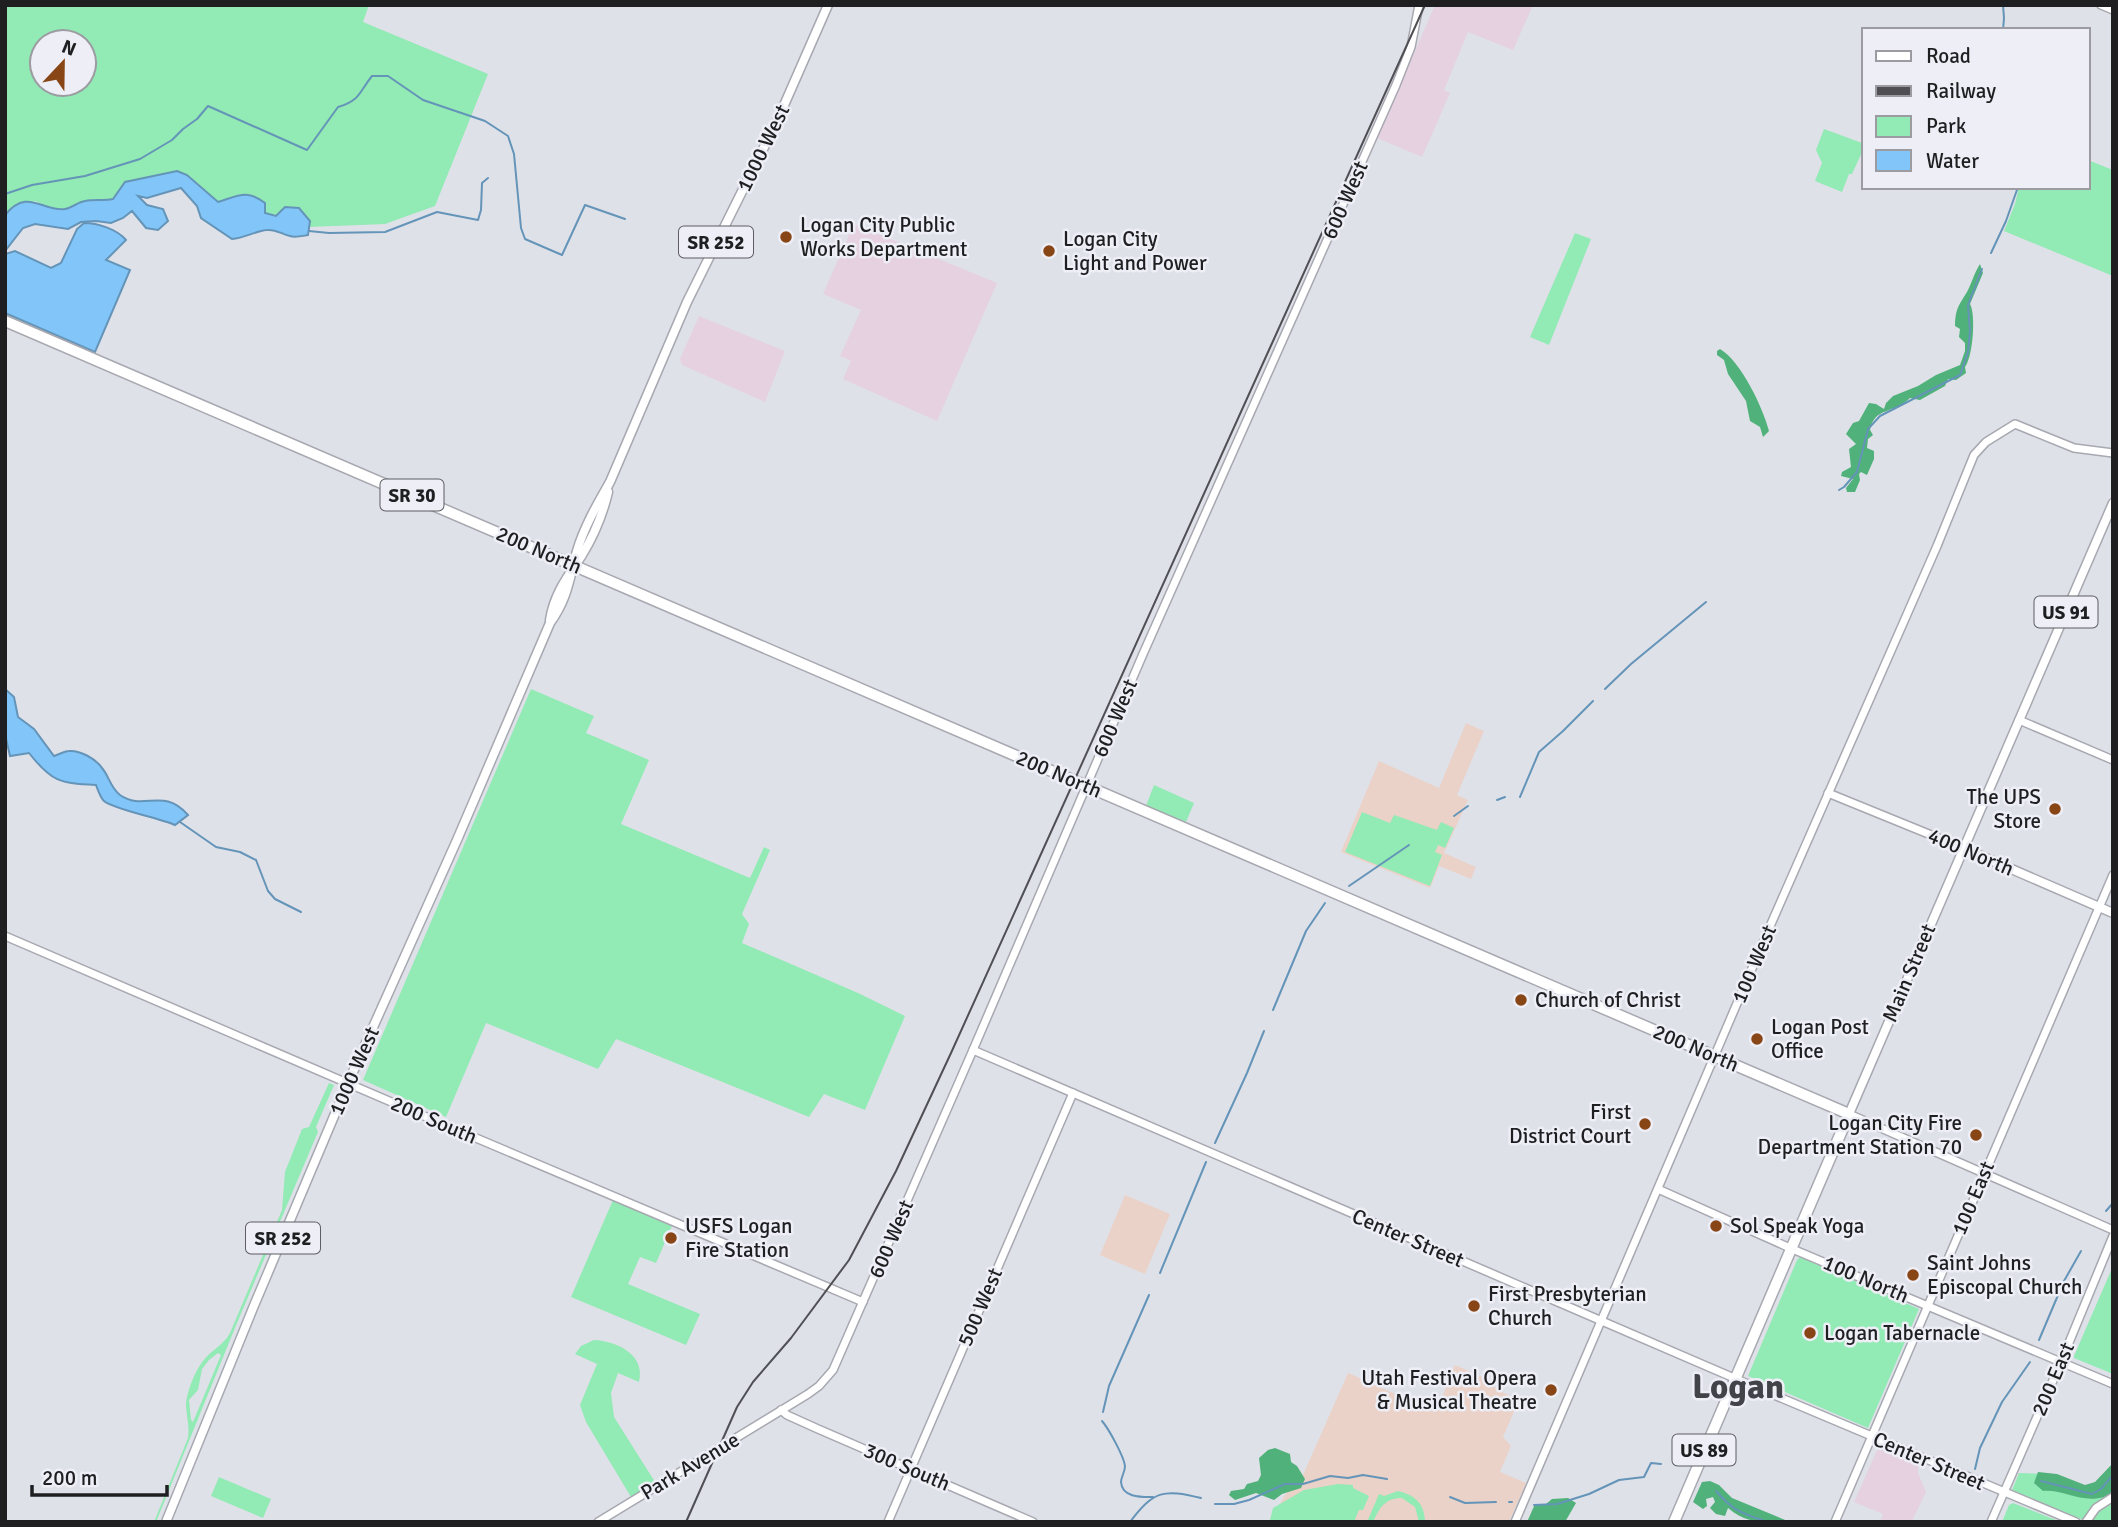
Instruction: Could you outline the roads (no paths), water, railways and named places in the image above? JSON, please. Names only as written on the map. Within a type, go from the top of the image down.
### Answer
[{"type":"highway","name":"200 North","points":[[5,321],[1849,1114]]},
{"type":"highway","name":"Main Street","points":[[1674,1522],[1849,1114]]},
{"type":"main road","name":"1000 West","points":[[166,1522],[348,1083],[550,623],[552,609],[574,565],[577,550],[596,505],[610,482],[687,302],[775,125],[828,5]]},
{"type":"main road","name":"Main Street","points":[[1849,1114],[2113,503]]},
{"type":"main road","name":"400 North","points":[[1963,848],[2113,913]]},
{"type":"street","name":"600 West","points":[[781,1410],[819,1386],[836,1363],[1143,654],[1396,85],[1411,47],[1419,5]]},
{"type":"street","points":[[2101,5],[2113,10]]},
{"type":"street","name":"100 West","points":[[1515,1522],[1974,455],[1986,442],[2015,424],[2074,448],[2113,453]]},
{"type":"street","points":[[2019,720],[2113,760]]},
{"type":"street","name":"400 North","points":[[1828,793],[1963,848]]},
{"type":"street","name":"100 East","points":[[1835,1522],[2113,875]]},
{"type":"street","name":"200 South","points":[[5,936],[863,1303]]},
{"type":"street","name":"Center Street","points":[[973,1050],[1735,1379],[2076,1522]]},
{"type":"street","name":"500 West","points":[[888,1522],[1073,1093]]},
{"type":"street","name":"200 North","points":[[1849,1114],[2113,1230]]},
{"type":"street","name":"100 North","points":[[1658,1189],[1790,1248],[2113,1384]]},
{"type":"street","name":"200 East","points":[[1991,1522],[2113,1236]]},
{"type":"street","name":"300 South","points":[[781,1410],[787,1415],[1033,1522]]},
{"type":"street","name":"Park Avenue","points":[[598,1522],[781,1410]]},
{"type":"street","points":[[2086,1522],[2096,1508],[2113,1497]]},
{"type":"water","points":[[177,171],[187,175],[218,202],[242,195],[253,196],[265,203],[265,213],[276,216],[285,207],[299,208],[310,221],[308,235],[292,237],[267,230],[232,239],[201,218],[197,206],[181,188],[147,198],[138,196],[147,205],[163,209],[168,221],[158,230],[146,228],[132,211],[111,223],[81,222],[68,229],[35,224],[23,228],[5,251],[5,215],[21,203],[65,209],[85,201],[113,199],[125,182]]},
{"type":"water","points":[[84,223],[106,227],[126,240],[106,260],[130,270],[95,352],[5,313],[5,254],[15,251],[51,268],[61,263],[77,229]]},
{"type":"water","points":[[5,689],[14,697],[18,717],[34,729],[54,756],[69,751],[83,754],[99,765],[120,795],[129,800],[170,802],[188,815],[175,825],[116,807],[104,801],[96,785],[57,779],[44,770],[29,753],[10,756],[5,734]]},
{"type":"waterway","points":[[2003,5],[2003,28]]},
{"type":"waterway","points":[[5,194],[32,185],[85,176],[140,159],[172,140],[208,106],[307,150],[338,107],[355,99],[372,76],[388,76],[423,100],[485,121],[508,136],[514,154],[521,228],[525,239],[562,255],[585,205],[625,219]]},
{"type":"waterway","points":[[309,231],[385,232],[437,212],[478,220],[482,183],[488,178]]},
{"type":"waterway","points":[[1991,253],[2017,189]]},
{"type":"waterway","points":[[1839,490],[1857,472],[1868,429],[1880,416],[1960,375],[1968,352],[1968,305],[1982,269]]},
{"type":"waterway","points":[[1605,689],[1706,602]]},
{"type":"waterway","points":[[1520,797],[1539,752],[1593,701]]},
{"type":"waterway","points":[[1497,800],[1505,797]]},
{"type":"waterway","points":[[1454,816],[1468,806]]},
{"type":"waterway","points":[[180,822],[216,847],[240,852],[256,860],[268,891],[275,899],[301,912]]},
{"type":"waterway","points":[[1349,886],[1409,845]]},
{"type":"waterway","points":[[1273,1010],[1306,931],[1325,903]]},
{"type":"waterway","points":[[1215,1143],[1264,1031]]},
{"type":"waterway","points":[[1160,1273],[1206,1162]]},
{"type":"waterway","points":[[2106,1211],[2113,1203]]},
{"type":"waterway","points":[[2039,1340],[2064,1281],[2081,1251]]},
{"type":"waterway","points":[[1103,1412],[1109,1386],[1149,1295]]},
{"type":"waterway","points":[[1975,1469],[1980,1448],[2002,1402],[2030,1362]]},
{"type":"waterway","points":[[1102,1421],[1124,1462],[1122,1487],[1133,1496],[1153,1497]]},
{"type":"waterway","points":[[1534,1505],[1557,1504],[1589,1494],[1619,1480],[1644,1477],[1651,1463],[1661,1464]]},
{"type":"waterway","points":[[1215,1504],[1234,1504],[1285,1484],[1303,1484],[1330,1476],[1348,1478],[1363,1475],[1387,1479]]},
{"type":"waterway","points":[[2041,1481],[2092,1494],[2101,1489],[2113,1475]]},
{"type":"waterway","points":[[1716,1491],[1739,1511],[1767,1522]]},
{"type":"waterway","points":[[1130,1522],[1146,1503],[1161,1495],[1178,1493],[1201,1498]]},
{"type":"waterway","points":[[1450,1497],[1465,1503],[1496,1502]]},
{"type":"railway","points":[[686,1522],[737,1407],[753,1382],[791,1338],[849,1260],[896,1171],[1425,5]]},
{"type":"place","name":"Logan City Public Works Department","points":[[786,237]]},
{"type":"place","name":"Logan City Light and Power","points":[[1049,251]]},
{"type":"place","name":"The UPS Store","points":[[2055,809]]},
{"type":"place","name":"Church of Christ","points":[[1521,1000]]},
{"type":"place","name":"Logan Post Office","points":[[1757,1039]]},
{"type":"place","name":"First District Court","points":[[1645,1124]]},
{"type":"place","name":"Logan City Fire Department Station 70","points":[[1976,1135]]},
{"type":"place","name":"Sol Speak Yoga","points":[[1716,1226]]},
{"type":"place","name":"USFS Logan Fire Station","points":[[671,1238]]},
{"type":"place","name":"Saint Johns Episcopal Church","points":[[1913,1275]]},
{"type":"place","name":"First Presbyterian Church","points":[[1474,1306]]},
{"type":"place","name":"Logan Tabernacle","points":[[1810,1333]]},
{"type":"place","name":"Utah Festival Opera & Musical Theatre","points":[[1551,1390]]},
{"type":"district","name":"Logan","points":[[1738,1386]]}]
